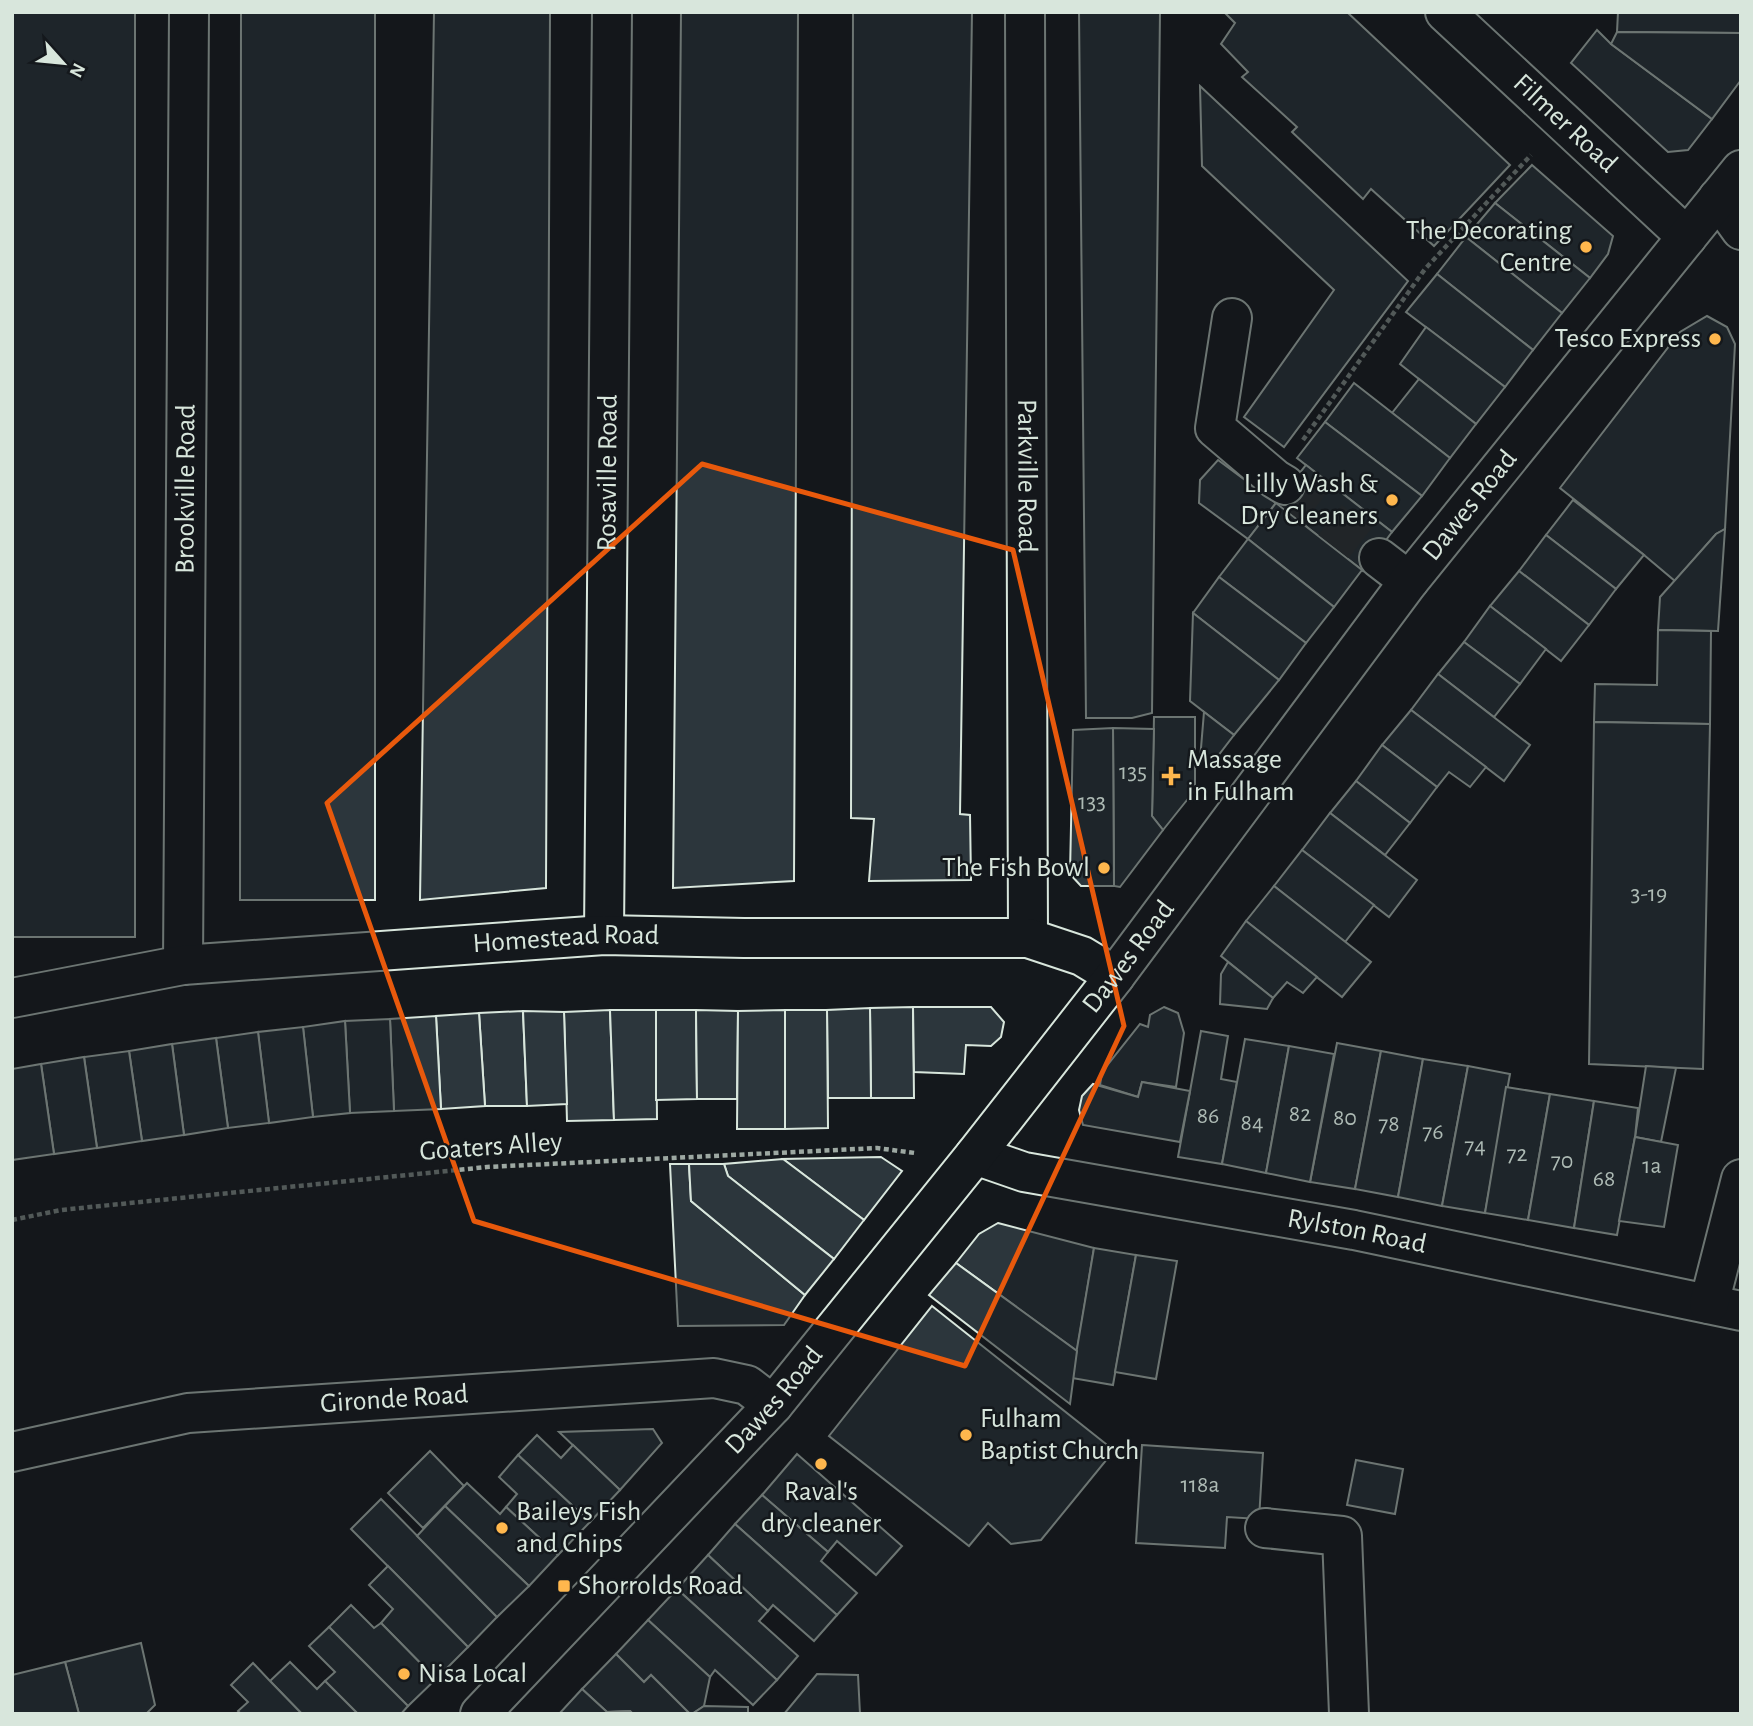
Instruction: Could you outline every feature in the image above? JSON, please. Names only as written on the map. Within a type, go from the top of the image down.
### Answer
[{"type":"street","name":"Brookville Road","points":[[183,965],[189,12]]},
{"type":"street","name":"Rosaville Road","points":[[604,935],[612,12]]},
{"type":"street","name":"Parkville Road","points":[[1025,12],[1028,937]]},
{"type":"street","name":"Filmer Road","points":[[1445,12],[1687,237]]},
{"type":"street","name":"Dawes Road","points":[[480,1714],[773,1405],[975,1155],[1115,976],[1394,569],[1687,237],[1729,184]]},
{"type":"street","points":[[1729,184],[1741,230]]},
{"type":"street","points":[[1232,318],[1215,428],[1280,482]]},
{"type":"street","name":"Homestead Road","points":[[12,998],[183,965],[604,935],[744,938],[1028,937],[1082,956],[1115,976]]},
{"type":"street","name":"Rylston Road","points":[[975,1155],[1024,1172],[1354,1230],[1725,1307]]},
{"type":"street","points":[[1725,1307],[1741,1179]]},
{"type":"street","name":"Gironde Road","points":[[12,1452],[188,1413],[714,1378],[747,1385],[773,1405]]},
{"type":"street","points":[[1265,1528],[1342,1536],[1349,1714]]},
{"type":"path","points":[[1280,482],[1425,270],[1562,121]]},
{"type":"path","name":"Goaters Alley","points":[[12,1220],[61,1210],[487,1167],[877,1148],[911,1153],[975,1155]]},
{"type":"highlighted area","points":[[702,464],[1013,550],[1124,1026],[965,1366],[474,1221],[327,803]]},
{"type":"building","points":[[13,12],[135,12],[135,937],[12,937]]},
{"type":"building","points":[[241,12],[375,12],[375,900],[240,900]]},
{"type":"building","points":[[434,12],[550,12],[546,888],[420,900]]},
{"type":"building","points":[[681,12],[798,12],[794,881],[673,888]]},
{"type":"building","points":[[853,12],[972,12],[960,814],[970,815],[971,880],[869,881],[874,819],[851,818]]},
{"type":"building","points":[[1079,12],[1160,12],[1152,713],[1132,718],[1086,718]]},
{"type":"building","points":[[1224,12],[1347,12],[1510,165],[1434,246],[1371,189],[1363,199],[1292,132],[1297,127],[1242,77],[1248,72],[1221,44],[1235,23]]},
{"type":"building","points":[[1618,12],[1741,12],[1741,33],[1617,32]]},
{"type":"building","points":[[1597,30],[1611,44],[1712,119],[1688,150],[1668,152],[1571,63]]},
{"type":"building","points":[[1617,32],[1741,33],[1741,80],[1712,119],[1611,44]]},
{"type":"building","points":[[1200,86],[1408,281],[1284,447],[1244,417],[1334,290],[1202,166]]},
{"type":"building","points":[[1532,165],[1613,236],[1608,254],[1590,278],[1495,203]]},
{"type":"building","points":[[1495,203],[1590,278],[1562,313],[1466,237]]},
{"type":"building","points":[[1466,237],[1562,313],[1533,350],[1437,274]]},
{"type":"building","points":[[1437,274],[1533,350],[1505,387],[1406,312]]},
{"type":"building","points":[[1707,316],[1727,327],[1735,344],[1725,529],[1716,534],[1675,581],[1560,488],[1680,332]]},
{"type":"building","points":[[1426,327],[1505,387],[1476,424],[1400,364]]},
{"type":"building","points":[[1419,379],[1476,424],[1450,458],[1392,413]]},
{"type":"building","points":[[1354,383],[1450,458],[1422,496],[1325,422]]},
{"type":"building","points":[[1325,422],[1422,496],[1392,532],[1297,458]]},
{"type":"building","points":[[1218,460],[1276,503],[1248,539],[1199,503],[1200,480]]},
{"type":"building","points":[[1306,465],[1392,532],[1363,571],[1276,503]]},
{"type":"building","points":[[1573,500],[1644,555],[1616,589],[1546,535]]},
{"type":"building","points":[[1276,503],[1362,570],[1334,607],[1248,539]]},
{"type":"building","points":[[1725,529],[1718,631],[1658,630],[1660,597],[1716,534]]},
{"type":"building","points":[[1546,535],[1616,589],[1589,625],[1519,571]]},
{"type":"building","points":[[1248,539],[1334,607],[1306,643],[1219,577]]},
{"type":"building","points":[[1519,571],[1589,625],[1561,661],[1490,606]]},
{"type":"building","points":[[1219,577],[1306,643],[1279,680],[1193,613]]},
{"type":"building","points":[[1490,606],[1546,649],[1520,684],[1464,642]]},
{"type":"building","points":[[1193,613],[1279,680],[1234,735],[1190,701]]},
{"type":"building","points":[[1658,630],[1711,631],[1710,724],[1594,722],[1595,684],[1657,685]]},
{"type":"building","points":[[1464,642],[1520,684],[1494,717],[1438,674]]},
{"type":"building","points":[[1438,674],[1530,745],[1504,781],[1411,710]]},
{"type":"building","points":[[1411,710],[1486,767],[1470,787],[1449,772],[1437,787],[1382,745]]},
{"type":"building","points":[[1204,712],[1234,735],[1211,765],[1200,760]]},
{"type":"building","points":[[1154,717],[1195,717],[1195,790],[1163,830],[1152,816]]},
{"type":"building","points":[[1594,722],[1710,724],[1703,1069],[1589,1064]]},
{"type":"building","points":[[1113,728],[1154,729],[1152,816],[1163,830],[1120,887],[1114,886]]},
{"type":"building","points":[[1113,728],[1114,886],[1081,886],[1070,874],[1073,730]]},
{"type":"building","points":[[1382,745],[1437,787],[1410,823],[1356,781]]},
{"type":"building","points":[[1356,781],[1410,823],[1385,855],[1330,813]]},
{"type":"building","points":[[1330,813],[1417,880],[1389,917],[1302,850]]},
{"type":"building","points":[[1302,850],[1374,905],[1345,942],[1274,886]]},
{"type":"building","points":[[1274,886],[1371,962],[1342,997],[1246,921]]},
{"type":"building","points":[[1246,921],[1317,977],[1303,993],[1287,982],[1273,998],[1221,956]]},
{"type":"building","points":[[1228,962],[1273,998],[1267,1009],[1220,1004],[1221,974]]},
{"type":"building","points":[[913,1007],[914,1098],[871,1098],[870,1008]]},
{"type":"building","points":[[913,1007],[991,1007],[1004,1022],[1001,1037],[991,1046],[966,1045],[964,1074],[914,1072]]},
{"type":"building","points":[[1164,1007],[1178,1013],[1184,1033],[1176,1087],[1142,1082],[1138,1097],[1100,1085],[1102,1072],[1140,1024],[1148,1027],[1150,1015]]},
{"type":"building","points":[[870,1008],[871,1098],[828,1098],[827,1010]]},
{"type":"building","points":[[610,1010],[614,1120],[567,1121],[564,1012]]},
{"type":"building","points":[[610,1010],[656,1010],[657,1119],[614,1120]]},
{"type":"building","points":[[656,1010],[696,1010],[697,1099],[656,1100]]},
{"type":"building","points":[[696,1010],[738,1011],[737,1099],[697,1099]]},
{"type":"building","points":[[785,1010],[785,1129],[737,1129],[738,1011]]},
{"type":"building","points":[[785,1010],[827,1010],[828,1128],[785,1129]]},
{"type":"building","points":[[523,1011],[527,1106],[485,1106],[479,1013]]},
{"type":"building","points":[[523,1011],[564,1012],[567,1104],[527,1106]]},
{"type":"building","points":[[479,1013],[485,1106],[441,1109],[436,1016]]},
{"type":"building","points":[[436,1016],[441,1109],[394,1111],[390,1019]]},
{"type":"building","points":[[390,1019],[394,1111],[350,1113],[345,1021]]},
{"type":"building","points":[[345,1021],[350,1113],[313,1117],[303,1027]]},
{"type":"building","points":[[303,1027],[313,1117],[269,1123],[258,1032]]},
{"type":"building","points":[[1201,1031],[1228,1036],[1221,1079],[1237,1082],[1222,1164],[1178,1157]]},
{"type":"building","points":[[258,1032],[269,1123],[228,1128],[216,1038]]},
{"type":"building","points":[[216,1038],[228,1128],[184,1135],[172,1044]]},
{"type":"building","points":[[1245,1039],[1289,1046],[1266,1173],[1222,1164]]},
{"type":"building","points":[[1337,1043],[1381,1051],[1355,1189],[1310,1182]]},
{"type":"building","points":[[172,1044],[184,1135],[142,1141],[129,1051]]},
{"type":"building","points":[[1289,1046],[1334,1054],[1310,1182],[1266,1173]]},
{"type":"building","points":[[129,1051],[142,1141],[97,1148],[84,1057]]},
{"type":"building","points":[[1381,1051],[1423,1059],[1398,1197],[1355,1189]]},
{"type":"building","points":[[84,1057],[97,1148],[54,1154],[41,1064]]},
{"type":"building","points":[[1423,1059],[1468,1066],[1442,1206],[1398,1197]]},
{"type":"building","points":[[41,1064],[54,1154],[12,1160],[12,1069]]},
{"type":"building","points":[[1468,1066],[1510,1074],[1485,1213],[1442,1206]]},
{"type":"building","points":[[1646,1066],[1676,1068],[1661,1142],[1635,1137]]},
{"type":"building","points":[[1142,1082],[1190,1091],[1180,1142],[1083,1125],[1079,1110],[1082,1096],[1093,1084],[1138,1097]]},
{"type":"building","points":[[1506,1087],[1550,1094],[1528,1220],[1485,1213]]},
{"type":"building","points":[[1550,1094],[1594,1101],[1574,1228],[1528,1220]]},
{"type":"building","points":[[1594,1101],[1638,1108],[1617,1235],[1574,1228]]},
{"type":"building","points":[[1635,1137],[1678,1145],[1664,1227],[1619,1221]]},
{"type":"building","points":[[881,1157],[902,1171],[864,1220],[783,1159]]},
{"type":"building","points":[[783,1159],[864,1220],[834,1259],[728,1176],[724,1164]]},
{"type":"building","points":[[670,1164],[689,1164],[691,1201],[805,1295],[784,1325],[678,1326]]},
{"type":"building","points":[[689,1164],[724,1164],[728,1176],[834,1259],[805,1295],[691,1201]]},
{"type":"building","points":[[998,1223],[1094,1248],[1077,1351],[956,1263],[979,1234]]},
{"type":"building","points":[[1094,1248],[1136,1255],[1113,1385],[1072,1378]]},
{"type":"building","points":[[1136,1255],[1177,1261],[1156,1379],[1115,1372]]},
{"type":"building","points":[[956,1263],[1077,1351],[1070,1404],[929,1295]]},
{"type":"building","points":[[932,1306],[1106,1444],[1108,1458],[1041,1540],[1011,1544],[988,1523],[969,1546],[829,1436]]},
{"type":"building","points":[[653,1429],[662,1443],[620,1490],[559,1432]]},
{"type":"building","points":[[537,1435],[561,1458],[573,1445],[620,1490],[590,1522],[518,1455]]},
{"type":"building","points":[[1142,1445],[1263,1453],[1259,1519],[1227,1517],[1225,1548],[1136,1543]]},
{"type":"building","points":[[430,1451],[464,1486],[423,1528],[388,1493]]},
{"type":"building","points":[[797,1454],[902,1546],[876,1575],[837,1541],[828,1552],[762,1495]]},
{"type":"building","points":[[518,1455],[590,1522],[558,1555],[506,1507],[517,1494],[499,1477]]},
{"type":"building","points":[[1356,1460],[1403,1469],[1395,1514],[1347,1505]]},
{"type":"building","points":[[467,1483],[500,1514],[506,1507],[558,1555],[529,1586],[445,1506]]},
{"type":"building","points":[[762,1495],[828,1552],[821,1561],[857,1593],[837,1615],[735,1524]]},
{"type":"building","points":[[381,1499],[497,1617],[468,1647],[351,1529]]},
{"type":"building","points":[[445,1506],[529,1586],[497,1617],[417,1536]]},
{"type":"building","points":[[735,1524],[837,1615],[814,1641],[773,1605],[768,1611],[708,1555]]},
{"type":"building","points":[[708,1555],[768,1611],[759,1621],[798,1656],[777,1680],[677,1589]]},
{"type":"building","points":[[388,1566],[468,1647],[436,1679],[381,1623],[393,1609],[369,1585]]},
{"type":"building","points":[[677,1589],[777,1680],[753,1705],[715,1670],[710,1677],[648,1620]]},
{"type":"building","points":[[351,1605],[374,1628],[381,1623],[436,1679],[408,1706],[329,1627]]},
{"type":"building","points":[[648,1620],[710,1677],[704,1706],[692,1714],[651,1675],[644,1682],[616,1654]]},
{"type":"building","points":[[329,1627],[408,1706],[401,1714],[358,1714],[325,1681],[335,1672],[309,1646]]},
{"type":"building","points":[[141,1643],[155,1705],[146,1714],[79,1714],[65,1662]]},
{"type":"building","points":[[616,1654],[644,1682],[651,1675],[690,1714],[607,1712],[582,1689]]},
{"type":"building","points":[[65,1662],[79,1714],[12,1714],[12,1675]]},
{"type":"building","points":[[290,1662],[317,1689],[325,1681],[358,1714],[302,1714],[270,1681]]},
{"type":"building","points":[[253,1663],[302,1714],[241,1714],[238,1711],[248,1702],[231,1685]]},
{"type":"building","points":[[817,1674],[858,1675],[860,1714],[784,1714]]},
{"type":"building","points":[[582,1689],[607,1712],[630,1711],[633,1714],[559,1714]]},
{"type":"building","points":[[704,1706],[748,1707],[748,1714],[692,1714]]},
{"type":"tunnel","points":[[1285,485],[1379,558]]},
{"type":"place","name":"The Decorating Centre","points":[[1586,247]]},
{"type":"place","name":"Tesco Express","points":[[1715,339]]},
{"type":"place","name":"Lilly Wash & Dry Cleaners","points":[[1392,500]]},
{"type":"place","name":"Massage in Fulham","points":[[1171,776]]},
{"type":"place","name":"The Fish Bowl","points":[[1104,868]]},
{"type":"place","name":"Fulham Baptist Church","points":[[966,1435]]},
{"type":"place","name":"Raval's dry cleaner","points":[[821,1464]]},
{"type":"place","name":"Baileys Fish and Chips","points":[[502,1528]]},
{"type":"place","name":"Shorrolds Road","points":[[564,1586]]},
{"type":"place","name":"Nisa Local","points":[[404,1674]]}]
